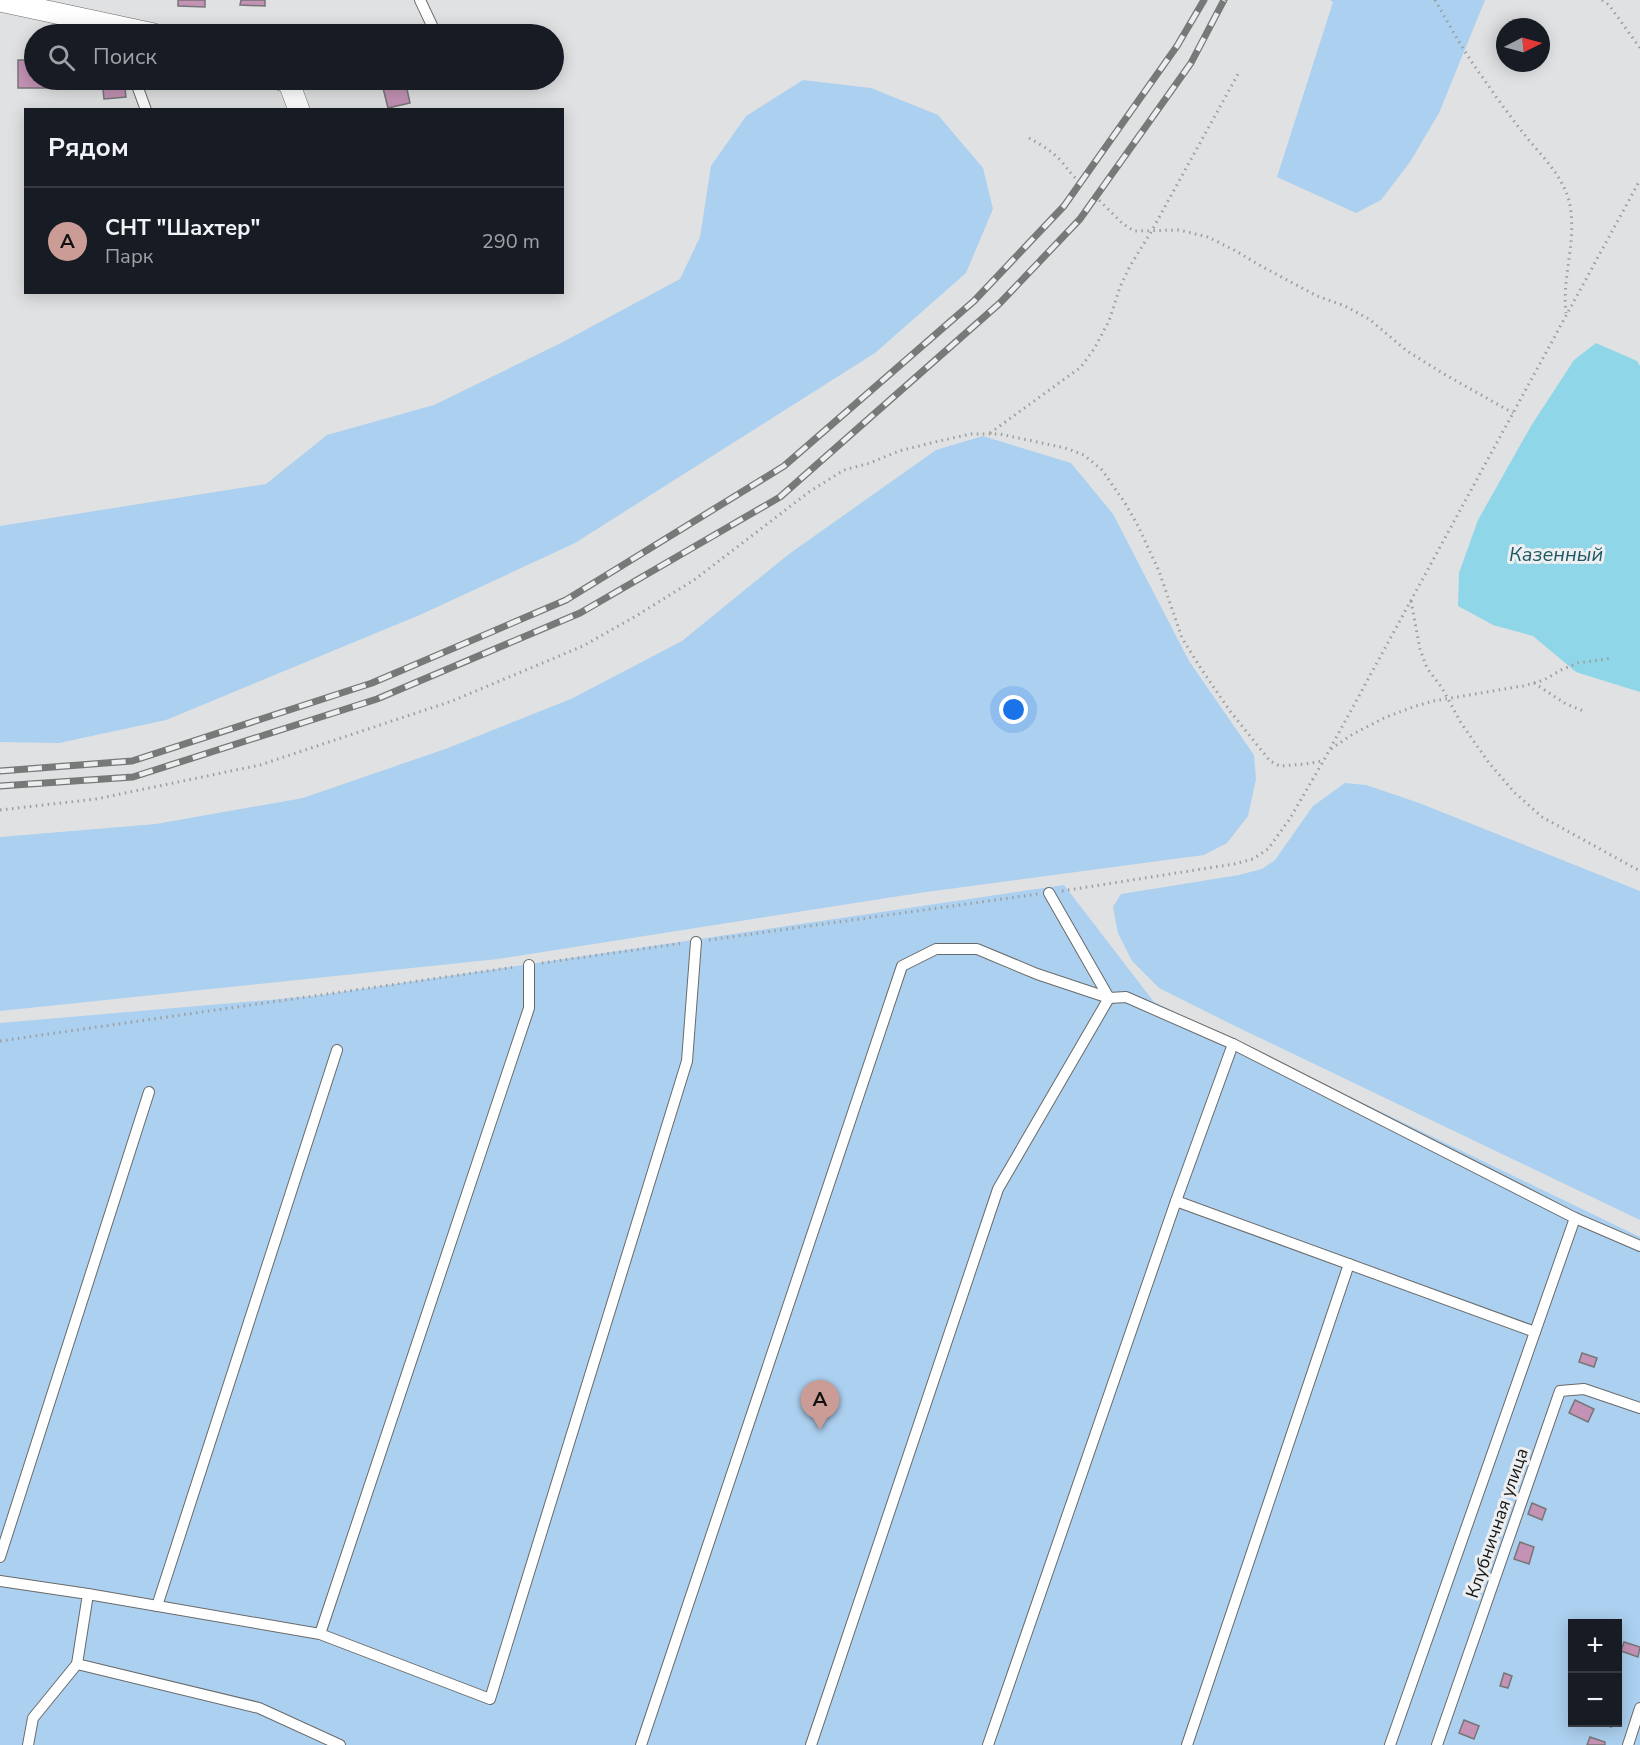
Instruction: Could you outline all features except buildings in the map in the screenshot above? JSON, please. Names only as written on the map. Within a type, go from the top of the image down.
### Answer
[{"type":"street","points":[[9,2],[98,24]]},
{"type":"street","points":[[291,90],[297,108]]},
{"type":"lane","points":[[420,0],[431,24]]},
{"type":"lane","points":[[139,90],[145,108]]},
{"type":"lane","points":[[1049,893],[1109,998]]},
{"type":"lane","points":[[0,1581],[320,1634],[490,1699],[687,1061],[696,942]]},
{"type":"lane","points":[[641,1745],[902,966],[936,949],[977,949],[1037,974],[1109,998],[1126,997],[1233,1044],[1575,1218],[1640,1246]]},
{"type":"lane","points":[[320,1634],[529,1008],[529,965]]},
{"type":"lane","points":[[812,1745],[998,1189],[1109,998]]},
{"type":"lane","points":[[988,1745],[1176,1201],[1233,1044]]},
{"type":"lane","points":[[157,1606],[337,1050]]},
{"type":"lane","points":[[0,1557],[149,1092]]},
{"type":"lane","points":[[1176,1201],[1535,1332]]},
{"type":"lane","points":[[1390,1745],[1575,1218]]},
{"type":"lane","points":[[1186,1745],[1349,1264]]},
{"type":"lane","name":"Клубничная улица","points":[[1437,1745],[1560,1391],[1584,1389],[1640,1408]]},
{"type":"lane","points":[[27,1745],[33,1718],[77,1664],[88,1594]]},
{"type":"lane","points":[[77,1664],[259,1708],[340,1745]]},
{"type":"lane","points":[[1628,1745],[1640,1708]]},
{"type":"path","points":[[1435,0],[1482,76],[1553,169],[1566,191],[1571,211],[1572,236],[1564,297],[1567,315]]},
{"type":"path","points":[[1602,0],[1609,5],[1640,48]]},
{"type":"path","points":[[989,434],[1081,367],[1109,321],[1120,287],[1130,266],[1238,74]]},
{"type":"path","points":[[1029,138],[1042,145],[1060,160],[1073,177],[1081,183]]},
{"type":"path","points":[[0,1041],[1049,893],[1234,864],[1253,859],[1268,849],[1289,820],[1324,760],[1640,180]]},
{"type":"path","points":[[1095,196],[1123,224],[1134,231],[1179,230],[1208,237],[1317,297],[1345,306],[1369,319],[1407,351],[1513,413]]},
{"type":"path","points":[[0,810],[96,800],[260,765],[452,701],[583,646],[636,616],[694,580],[809,492],[844,470],[870,463],[899,451],[939,441],[989,434],[1000,434],[1065,448],[1084,455],[1102,470],[1138,526],[1159,571],[1182,638],[1230,711],[1270,761],[1280,766],[1324,760]]},
{"type":"path","points":[[1411,600],[1420,649],[1427,668],[1461,723],[1515,793],[1542,817],[1640,872]]},
{"type":"path","points":[[1329,750],[1353,734],[1386,717],[1433,701],[1534,683],[1578,663],[1613,657]]},
{"type":"path","points":[[1534,683],[1566,704],[1586,712]]},
{"type":"shaded area","points":[[1330,0],[1485,0],[1439,113],[1410,162],[1381,200],[1356,213],[1277,177],[1333,2]]},
{"type":"shaded area","points":[[803,80],[871,88],[938,115],[983,168],[993,209],[966,273],[875,353],[575,543],[422,614],[166,720],[59,743],[0,742],[0,526],[266,484],[327,435],[434,405],[561,343],[680,279],[700,237],[711,166],[746,116]]},
{"type":"shaded area","points":[[983,436],[1071,463],[1113,514],[1189,661],[1254,755],[1256,779],[1248,816],[1227,843],[1204,855],[919,893],[498,959],[0,1011],[0,837],[156,824],[303,798],[448,748],[571,699],[682,641],[789,554],[936,450]]},
{"type":"shaded area","points":[[1345,783],[1366,785],[1419,803],[1640,891],[1640,1220],[1159,988],[1132,961],[1118,933],[1113,907],[1121,894],[1239,875],[1262,869],[1275,860],[1313,806]]},
{"type":"shaded area","points":[[1064,885],[1154,1002],[1640,1237],[1640,1745],[0,1745],[0,1023],[314,996]]},
{"type":"water","name":"Казенный","points":[[1596,343],[1637,361],[1640,366],[1640,692],[1576,672],[1533,636],[1493,625],[1458,606],[1459,573],[1478,520],[1531,426],[1574,360]]},
{"type":"railway","points":[[0,771],[132,761],[372,683],[566,600],[784,466],[974,301],[1064,206],[1177,46],[1204,0]]},
{"type":"railway","points":[[0,786],[133,777],[377,699],[580,613],[780,497],[1000,303],[1080,219],[1191,63],[1224,0]]},
{"type":"place","name":"СНТ \"Шахтер\"","points":[[820,1430]]}]
